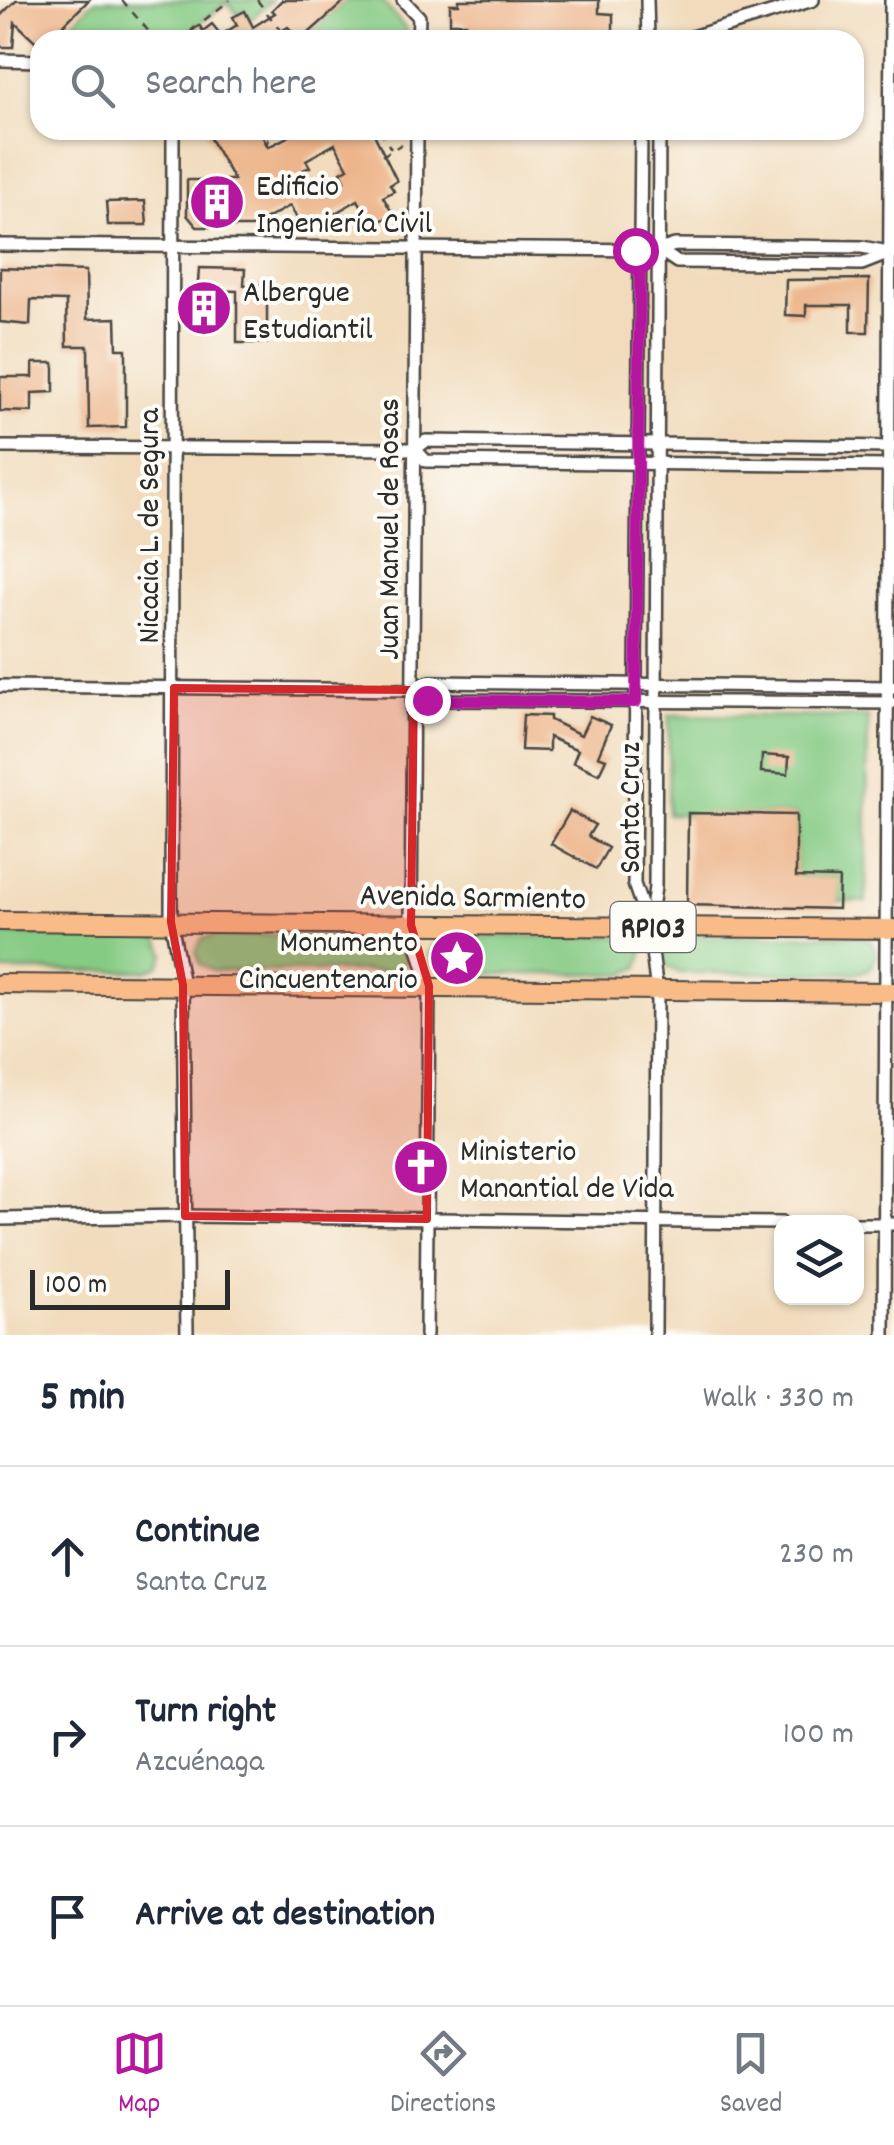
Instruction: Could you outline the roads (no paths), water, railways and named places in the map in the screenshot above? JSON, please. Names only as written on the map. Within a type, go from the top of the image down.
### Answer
[{"type":"main road","name":"RP103","points":[[0,921],[171,922]]},
{"type":"main road","name":"Avenida Sarmiento","points":[[171,922],[891,929]]},
{"type":"main road","name":"RP103","points":[[0,984],[890,992]]},
{"type":"street","points":[[403,0],[419,18],[418,30]]},
{"type":"street","points":[[647,0],[648,30]]},
{"type":"street","points":[[715,30],[813,0]]},
{"type":"street","points":[[884,1335],[889,1224],[891,929],[891,0]]},
{"type":"street","points":[[0,60],[30,61]]},
{"type":"street","name":"Nicacia L. de Segura","points":[[173,140],[176,246],[171,922],[183,985],[186,1335]]},
{"type":"street","name":"Juan Manuel de Rosas","points":[[417,140],[412,925],[428,986],[426,1335]]},
{"type":"street","name":"Santa Cruz","points":[[640,140],[634,884],[649,927]]},
{"type":"street","name":"Santa Cruz","points":[[649,927],[655,887],[659,140]]},
{"type":"street","points":[[0,245],[640,250],[694,245],[862,246],[892,253]]},
{"type":"street","points":[[0,446],[416,449],[426,442],[891,447]]},
{"type":"street","points":[[416,449],[426,461],[891,466]]},
{"type":"street","points":[[0,686],[414,690],[431,682],[891,687]]},
{"type":"street","points":[[414,690],[427,700],[891,703]]},
{"type":"street","points":[[649,927],[657,992],[654,1335]]},
{"type":"street","points":[[0,1219],[186,1216],[774,1223]]},
{"type":"place","name":"Edificio Ingeniería Civil","points":[[217,202]]},
{"type":"place","name":"Albergue Estudiantil","points":[[204,308]]},
{"type":"place","name":"Monumento Cincuentenario","points":[[457,958]]},
{"type":"place","name":"Ministerio Manantial de Vida","points":[[421,1167]]}]
